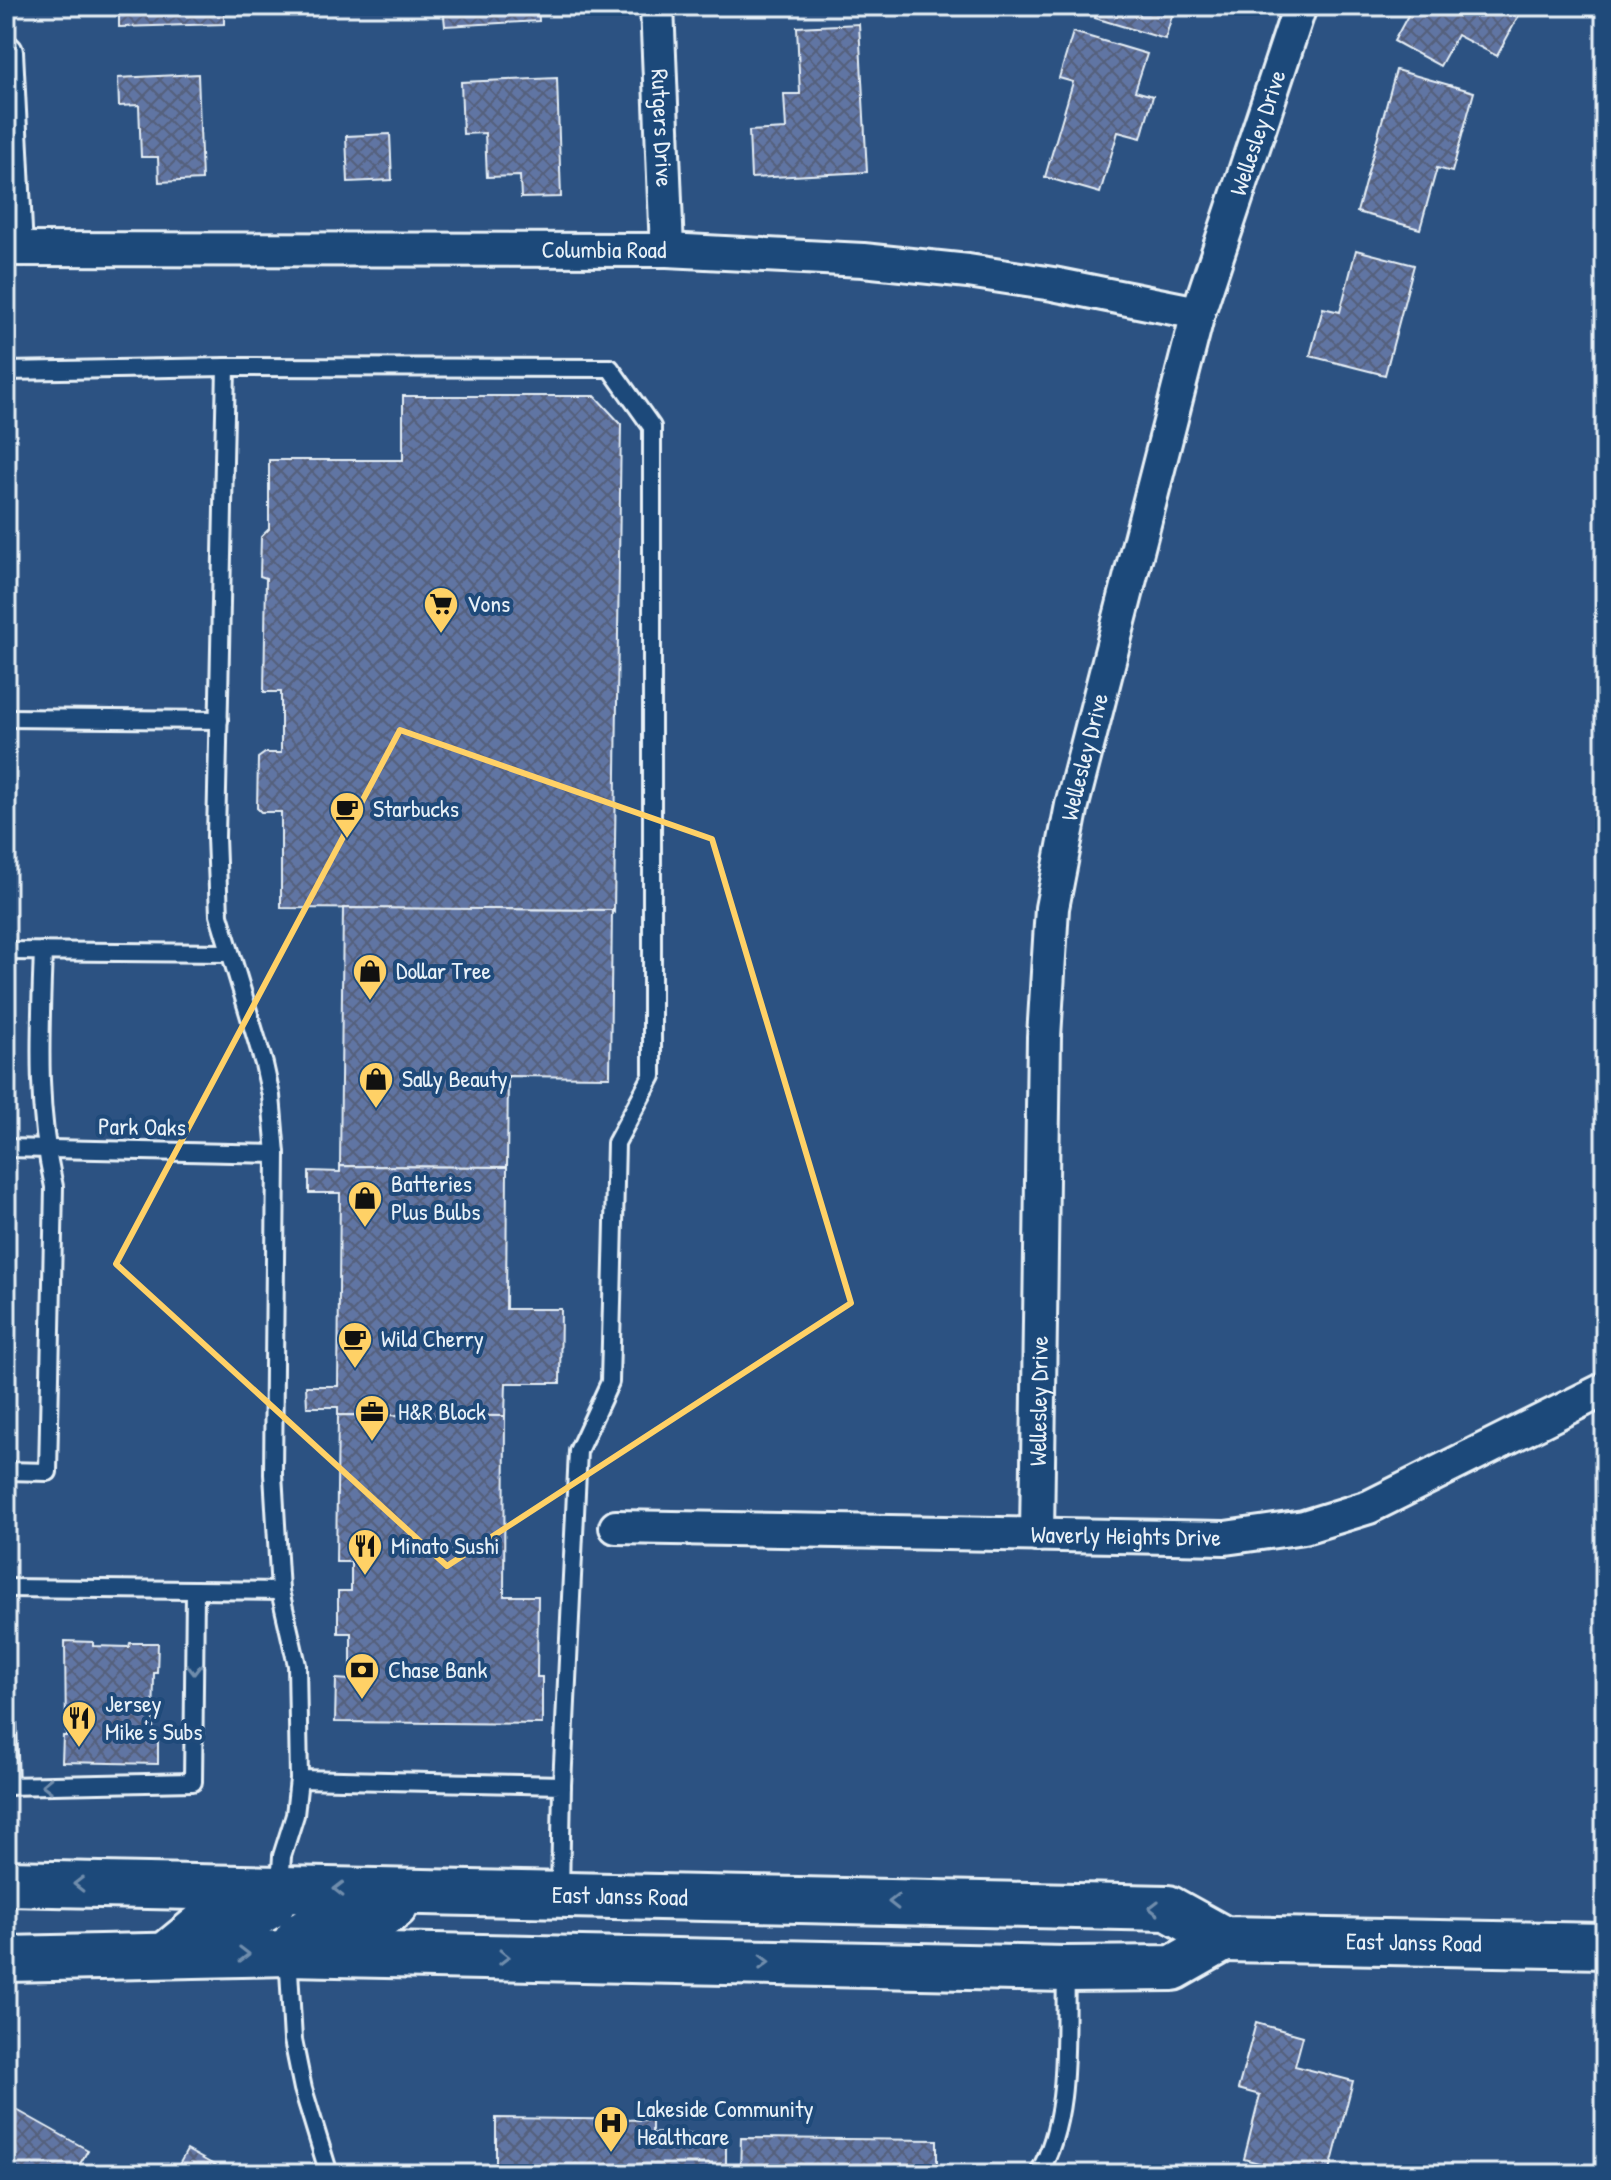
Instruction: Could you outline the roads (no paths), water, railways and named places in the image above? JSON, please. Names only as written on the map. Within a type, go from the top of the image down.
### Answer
[{"type":"main road","name":"East Janss Road","points":[[6,1883],[1168,1908],[1224,1939],[1605,1946]]},
{"type":"main road","points":[[166,1955],[205,1923],[253,1916],[271,1905],[280,1888]]},
{"type":"main road","points":[[288,1953],[301,1934],[315,1925],[377,1919],[417,1891]]},
{"type":"main road","points":[[6,1959],[288,1953],[1066,1969],[1173,1968],[1224,1939]]},
{"type":"street","name":"Rutgers Drive","points":[[657,6],[667,250]]},
{"type":"street","name":"Wellesley Drive","points":[[1037,1535],[1044,1053],[1052,908],[1072,805],[1198,313],[1300,6]]},
{"type":"street","points":[[6,52],[11,249]]},
{"type":"street","name":"Columbia Road","points":[[11,249],[667,250],[863,260],[1053,284],[1198,313]]},
{"type":"street","name":"Waverly Heights Drive","points":[[616,1527],[1225,1538],[1304,1527],[1369,1507],[1605,1389]]},
{"type":"lane","points":[[226,367],[216,837],[219,915],[271,1096],[276,1154],[273,1474],[280,1591],[297,1665],[299,1779],[295,1815],[282,1856],[280,1888]]},
{"type":"lane","points":[[6,371],[226,367],[610,368],[652,427],[652,1076],[616,1143],[610,1382],[578,1451],[562,1785],[560,1894]]},
{"type":"lane","points":[[6,718],[219,720]]},
{"type":"lane","points":[[6,951],[229,953]]},
{"type":"lane","points":[[6,1471],[48,1472],[54,1187],[46,1149],[40,1085],[43,951]]},
{"type":"lane","name":"Park Oaks","points":[[6,1148],[276,1154]]},
{"type":"lane","points":[[6,1588],[280,1591]]},
{"type":"lane","points":[[6,1690],[8,1786],[193,1782],[195,1591]]},
{"type":"lane","points":[[299,1779],[562,1785]]},
{"type":"lane","points":[[288,1953],[293,2040],[303,2089],[329,2174]]},
{"type":"lane","points":[[1038,2174],[1047,2159],[1060,2119],[1066,1969]]},
{"type":"place","name":"Vons","points":[[441,635]]},
{"type":"place","name":"Starbucks","points":[[347,840]]},
{"type":"place","name":"Dollar Tree","points":[[370,1002]]},
{"type":"place","name":"Sally Beauty","points":[[376,1110]]},
{"type":"place","name":"Batteries Plus Bulbs","points":[[365,1229]]},
{"type":"place","name":"Wild Cherry","points":[[355,1370]]},
{"type":"place","name":"H&R Block","points":[[372,1443]]},
{"type":"place","name":"Minato Sushi","points":[[365,1577]]},
{"type":"place","name":"Chase Bank","points":[[362,1701]]},
{"type":"place","name":"Jersey Mike's Subs","points":[[79,1749]]},
{"type":"place","name":"Lakeside Community Healthcare","points":[[611,2154]]}]
